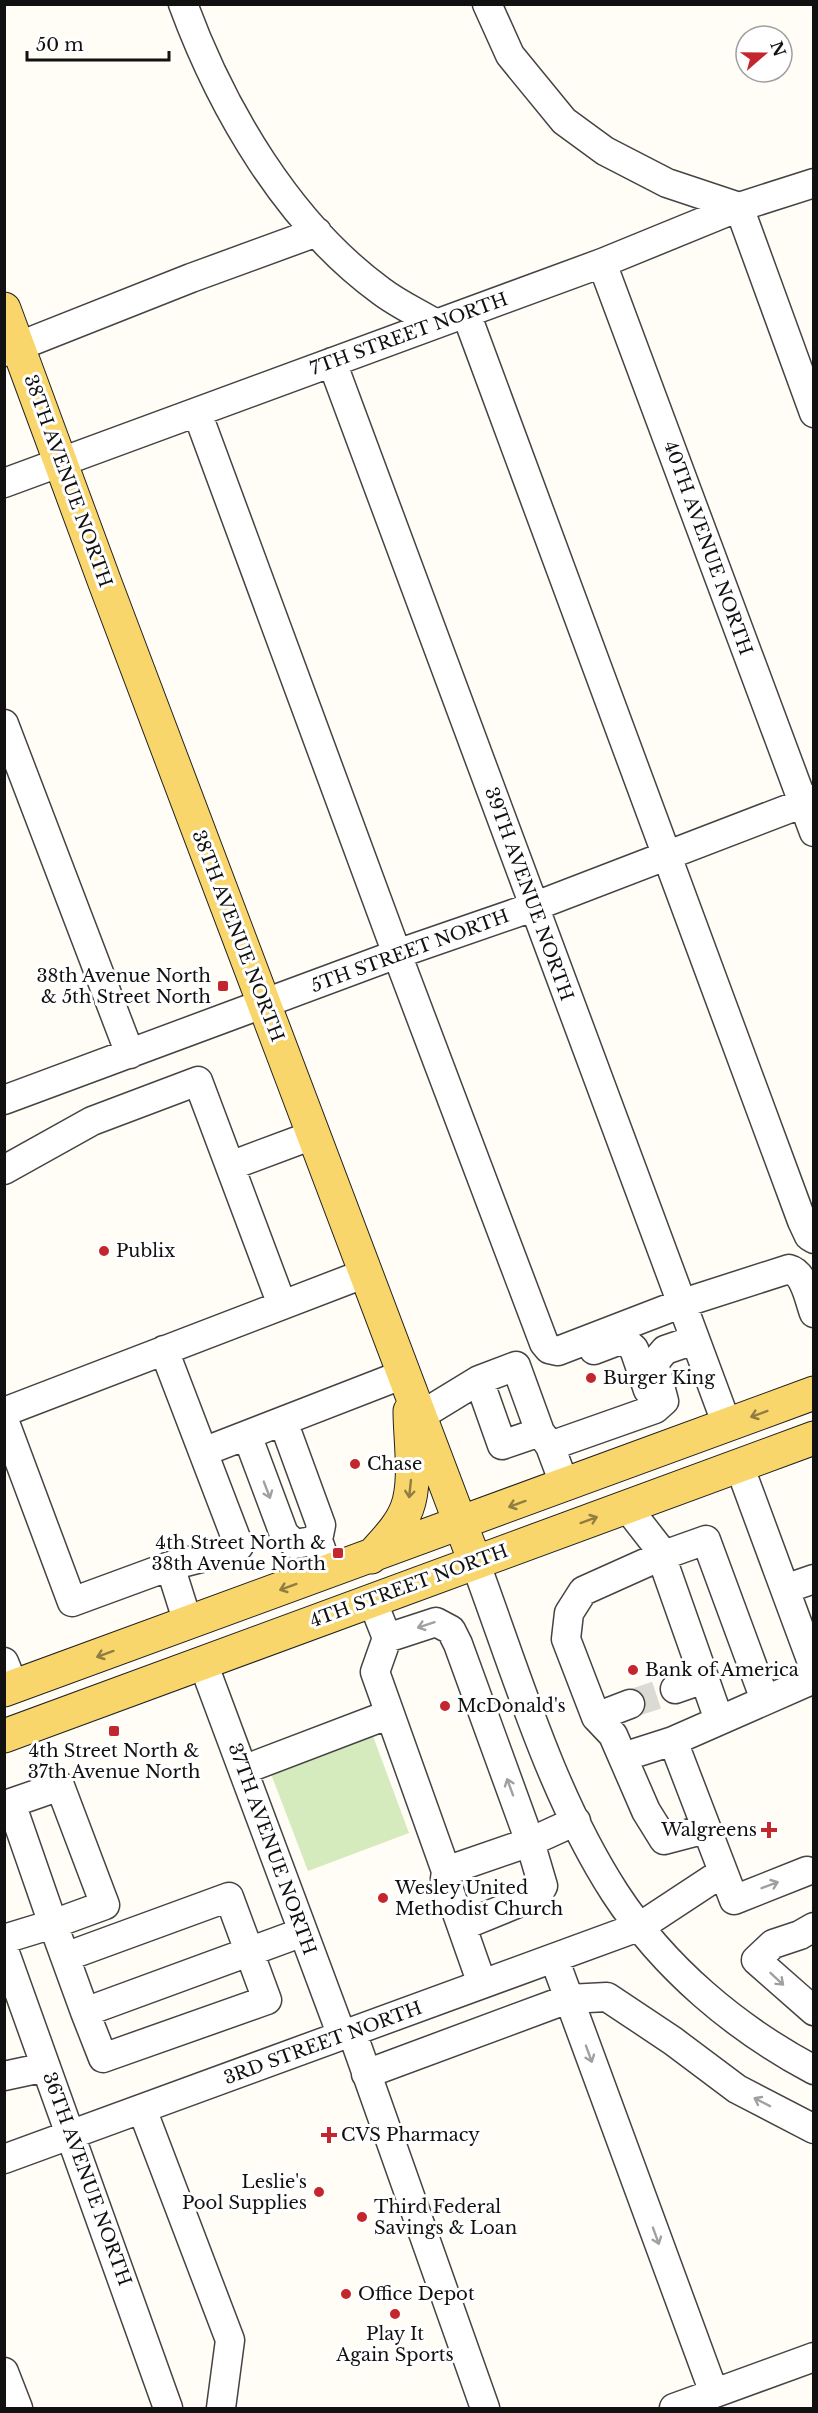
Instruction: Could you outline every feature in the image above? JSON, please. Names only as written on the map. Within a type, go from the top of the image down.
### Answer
[{"type":"main road","name":"38TH AVENUE NORTH","points":[[4,309],[11,349],[60,462],[475,1562]]},
{"type":"main road","points":[[371,1557],[394,1530],[407,1509],[411,1486],[411,1393]]},
{"type":"main road","points":[[8,1680],[188,1623],[813,1393]]},
{"type":"main road","points":[[739,1465],[750,1443],[813,1416]]},
{"type":"main road","name":"4TH STREET NORTH","points":[[4,1736],[813,1438]]},
{"type":"main road","points":[[46,1720],[46,1711],[57,1698],[182,1650],[189,1639],[188,1623]]},
{"type":"street","points":[[183,4],[218,87],[250,142],[287,198],[317,232],[381,291],[436,324]]},
{"type":"street","points":[[487,4],[510,55],[564,121],[605,151],[667,183],[739,207],[813,413]]},
{"type":"street","name":"7TH STREET NORTH","points":[[4,483],[602,263],[739,207],[813,183]]},
{"type":"street","points":[[11,349],[191,278],[317,232]]},
{"type":"street","name":"40TH AVENUE NORTH","points":[[602,263],[808,801],[813,832]]},
{"type":"street","points":[[466,313],[802,1221],[809,1236],[813,1239]]},
{"type":"street","name":"39TH AVENUE NORTH","points":[[332,362],[680,1304],[727,1425]]},
{"type":"street","points":[[197,412],[536,1325],[549,1349],[558,1351],[680,1304],[789,1269],[798,1273],[801,1278],[813,1313]]},
{"type":"street","points":[[4,724],[130,1054]]},
{"type":"street","name":"5TH STREET NORTH","points":[[4,1101],[397,954],[533,906],[808,801]]},
{"type":"street","points":[[4,1170],[92,1121],[198,1081],[282,1305]]},
{"type":"street","points":[[230,1166],[313,1135]]},
{"type":"street","points":[[4,1412],[366,1273]]},
{"type":"street","points":[[520,1378],[622,1339],[634,1349],[655,1409]]},
{"type":"street","points":[[479,1380],[502,1446],[545,1439],[655,1409],[664,1401],[654,1363],[665,1350],[694,1340]]},
{"type":"street","points":[[4,1420],[72,1602],[170,1566],[239,1546],[164,1350]]},
{"type":"street","points":[[203,1452],[283,1421],[479,1380],[516,1366],[565,1486]]},
{"type":"street","points":[[283,1421],[321,1525],[318,1540],[329,1572]]},
{"type":"street","points":[[247,1435],[284,1534],[295,1544],[318,1540]]},
{"type":"street","points":[[739,1465],[813,1668]]},
{"type":"street","points":[[626,1506],[660,1551],[719,1720]]},
{"type":"street","points":[[706,1829],[663,1840],[646,1811],[613,1735],[596,1717],[566,1639],[569,1613],[583,1591],[660,1551],[706,1540],[765,1700]]},
{"type":"street","points":[[475,1562],[542,1744],[576,1821],[616,1894],[672,1964],[721,2010],[753,2034],[813,2070]]},
{"type":"street","points":[[170,1566],[188,1623]]},
{"type":"street","points":[[784,1589],[813,1579]]},
{"type":"street","points":[[372,1600],[387,1638],[375,1672],[446,1871],[445,1879],[482,1984]]},
{"type":"street","points":[[387,1638],[436,1622],[451,1630],[530,1842],[543,1886],[538,1894],[462,1926]]},
{"type":"street","name":"37TH AVENUE NORTH","points":[[203,1663],[303,1932],[366,2074],[485,2409]]},
{"type":"street","points":[[675,1689],[704,1679]]},
{"type":"street","points":[[623,1757],[673,1741],[813,1679]]},
{"type":"street","points":[[596,1717],[630,1704]]},
{"type":"street","points":[[243,1770],[390,1714]]},
{"type":"street","points":[[673,1741],[734,1900],[807,1871]]},
{"type":"street","points":[[4,1939],[53,1924],[105,1905],[60,1786],[11,1803],[53,1924],[65,1957],[85,2012],[103,2058],[267,2000],[229,1897],[65,1957]]},
{"type":"street","points":[[446,1871],[530,1842],[576,1821]]},
{"type":"street","name":"3RD STREET NORTH","points":[[4,2159],[641,1926],[723,1872]]},
{"type":"street","points":[[810,1929],[773,1944],[756,1960],[813,2011]]},
{"type":"street","points":[[85,2012],[303,1932]]},
{"type":"street","name":"36TH AVENUE NORTH","points":[[4,1950],[168,2409]]},
{"type":"street","points":[[554,1958],[714,2393]]},
{"type":"street","points":[[366,2074],[568,1999],[607,1997],[673,2041],[737,2089],[813,2129]]},
{"type":"street","points":[[4,2076],[46,2067]]},
{"type":"street","points":[[142,2109],[230,2340],[221,2409]]},
{"type":"street","points":[[674,2409],[813,2357]]},
{"type":"street","points":[[4,2372],[18,2409]]},
{"type":"green space","points":[[370,1728],[409,1833],[308,1871],[268,1766]]},
{"type":"tunnel","points":[[630,1704],[675,1689]]},
{"type":"place","name":"38th Avenue North & 5th Street North","points":[[223,986]]},
{"type":"place","name":"Publix","points":[[104,1251]]},
{"type":"place","name":"Burger King","points":[[591,1378]]},
{"type":"place","name":"Chase","points":[[355,1464]]},
{"type":"place","name":"4th Street North & 38th Avenue North","points":[[338,1553]]},
{"type":"place","name":"Bank of America","points":[[633,1670]]},
{"type":"place","name":"McDonald's","points":[[445,1706]]},
{"type":"place","name":"4th Street North & 37th Avenue North","points":[[114,1731]]},
{"type":"place","name":"Walgreens","points":[[769,1830]]},
{"type":"place","name":"Wesley United Methodist Church","points":[[383,1898]]},
{"type":"place","name":"CVS Pharmacy","points":[[329,2135]]},
{"type":"place","name":"Leslie's Pool Supplies","points":[[319,2192]]},
{"type":"place","name":"Third Federal Savings & Loan","points":[[362,2217]]},
{"type":"place","name":"Office Depot","points":[[346,2294]]},
{"type":"place","name":"Play It Again Sports","points":[[395,2314]]}]
